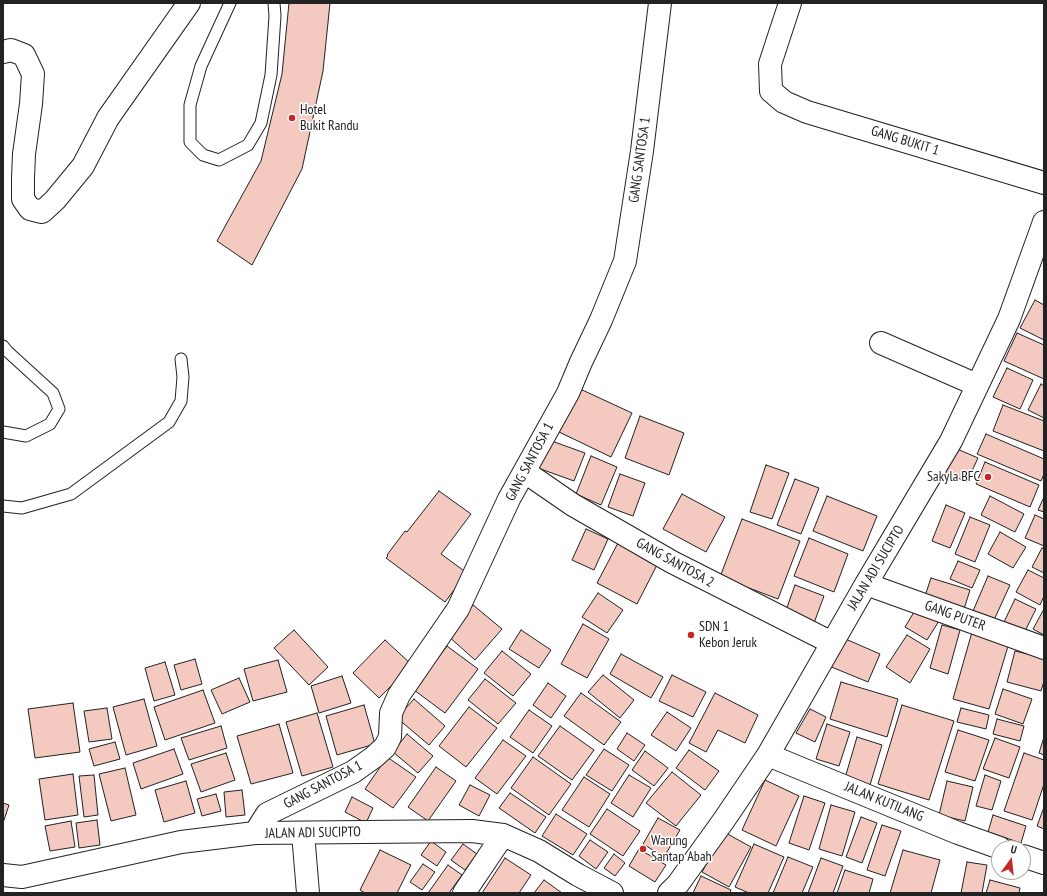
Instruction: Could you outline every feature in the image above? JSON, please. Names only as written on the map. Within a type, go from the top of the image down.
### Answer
[{"type":"street","points":[[3,52],[11,50],[24,55],[33,74],[24,154],[23,199],[30,209],[42,212],[55,200],[83,166],[108,118],[189,3]]},
{"type":"street","name":"GANG SANTOSA 1","points":[[255,833],[267,814],[354,772],[385,747],[390,737],[391,713],[399,695],[458,609],[509,499],[568,392],[601,320],[625,261],[642,152],[660,3]]},
{"type":"street","name":"GANG BUKIT 1","points":[[790,3],[770,64],[770,91],[784,102],[807,112],[1044,183]]},
{"type":"street","name":"JALAN ADI SUCIPTO","points":[[669,893],[678,884],[724,820],[768,755],[866,584],[951,441],[1009,319],[1044,222]]},
{"type":"street","points":[[881,343],[978,385]]},
{"type":"street","name":"GANG SANTOSA 2","points":[[525,472],[573,505],[672,562],[832,643]]},
{"type":"street","name":"GANG PUTER","points":[[866,584],[1044,648]]},
{"type":"street","name":"JALAN KUTILANG","points":[[768,755],[958,833],[991,845]]},
{"type":"street","name":"JALAN ADI SUCIPTO","points":[[3,875],[22,877],[181,842],[255,833],[303,834],[472,831],[503,835],[539,851],[578,875],[612,893]]},
{"type":"street","points":[[303,834],[308,893]]},
{"type":"street","points":[[464,893],[503,835]]},
{"type":"street","points":[[1031,859],[1044,864]]},
{"type":"lane","points":[[230,3],[201,66],[190,105],[190,142],[203,155],[219,160],[248,145],[261,124],[271,75],[275,16],[274,3]]},
{"type":"lane","points":[[3,346],[53,393],[59,409],[50,424],[26,436],[3,432]]},
{"type":"lane","points":[[3,506],[22,508],[71,494],[169,422],[181,401],[183,378],[181,359]]},
{"type":"building","name":"Hotel Bukit Randu","points":[[289,3],[330,3],[323,71],[302,169],[252,265],[217,241],[261,161],[282,74]]},
{"type":"building","points":[[1035,300],[1044,305],[1044,340],[1020,328]]},
{"type":"building","points":[[1017,333],[1044,345],[1044,379],[1004,361]]},
{"type":"building","points":[[1007,368],[1033,380],[1020,409],[993,397]]},
{"type":"building","points":[[1041,384],[1044,386],[1044,418],[1028,410]]},
{"type":"building","points":[[578,388],[632,413],[611,457],[557,431]]},
{"type":"building","points":[[1003,405],[1044,421],[1044,451],[993,431]]},
{"type":"building","points":[[640,416],[684,433],[669,475],[625,458]]},
{"type":"building","points":[[986,434],[1044,459],[1044,474],[1041,481],[977,454]]},
{"type":"building","points":[[549,440],[585,453],[574,481],[538,468]]},
{"type":"building","points":[[955,448],[978,458],[967,482],[944,472]]},
{"type":"building","points":[[591,456],[617,467],[601,505],[576,494]]},
{"type":"building","points":[[985,462],[1039,485],[1030,507],[976,484]]},
{"type":"building","points":[[766,465],[789,473],[772,519],[750,512]]},
{"type":"building","points":[[620,474],[645,483],[633,516],[608,507]]},
{"type":"building","points":[[795,479],[819,488],[801,534],[777,525]]},
{"type":"building","points":[[439,491],[471,514],[441,554],[467,573],[445,602],[386,558],[405,531],[407,532]]},
{"type":"building","points":[[682,494],[725,517],[706,552],[663,529]]},
{"type":"building","points":[[827,496],[877,516],[863,551],[813,531]]},
{"type":"building","points":[[990,496],[1024,514],[1015,532],[981,515]]},
{"type":"building","points":[[1044,497],[1044,512],[1038,510]]},
{"type":"building","points":[[946,505],[965,513],[950,548],[932,541]]},
{"type":"building","points":[[1035,515],[1044,519],[1044,546],[1025,538]]},
{"type":"building","points":[[970,517],[990,525],[975,562],[955,554]]},
{"type":"building","points":[[742,519],[800,541],[778,599],[720,577]]},
{"type":"building","points":[[586,529],[608,539],[594,570],[572,560]]},
{"type":"building","points":[[1000,532],[1026,547],[1013,568],[988,554]]},
{"type":"building","points":[[809,538],[848,554],[834,592],[794,576]]},
{"type":"building","points":[[618,543],[658,563],[637,604],[597,583]]},
{"type":"building","points":[[1042,548],[1044,549],[1044,573],[1032,567]]},
{"type":"building","points":[[958,561],[980,570],[972,588],[950,579]]},
{"type":"building","points":[[1028,570],[1044,578],[1044,596],[1040,605],[1016,592]]},
{"type":"building","points":[[988,576],[1010,585],[994,620],[973,611]]},
{"type":"building","points":[[931,578],[970,590],[964,609],[925,596]]},
{"type":"building","points":[[795,585],[824,596],[814,623],[785,613]]},
{"type":"building","points":[[598,593],[623,610],[607,633],[582,617]]},
{"type":"building","points":[[1015,599],[1036,609],[1025,631],[1004,622]]},
{"type":"building","points":[[473,605],[502,629],[475,660],[447,635]]},
{"type":"building","points":[[917,607],[939,621],[927,640],[905,627]]},
{"type":"building","points":[[1044,609],[1044,635],[1033,629]]},
{"type":"building","points":[[583,624],[609,639],[587,678],[561,664]]},
{"type":"building","points":[[942,625],[960,630],[948,674],[930,668]]},
{"type":"building","points":[[294,630],[328,667],[309,685],[274,648]]},
{"type":"building","points":[[521,630],[551,650],[539,668],[509,649]]},
{"type":"building","points":[[972,632],[1009,643],[989,709],[953,699]]},
{"type":"building","points":[[907,635],[930,649],[910,683],[886,667]]},
{"type":"building","points":[[841,637],[880,654],[868,682],[829,666]]},
{"type":"building","points":[[385,640],[412,665],[379,698],[353,673]]},
{"type":"building","points":[[447,646],[478,669],[445,713],[414,690]]},
{"type":"building","points":[[502,651],[531,674],[513,696],[484,673]]},
{"type":"building","points":[[1015,651],[1044,658],[1044,681],[1041,691],[1007,682]]},
{"type":"building","points":[[621,654],[663,677],[651,698],[610,674]]},
{"type":"building","points":[[195,659],[202,684],[181,690],[174,665]]},
{"type":"building","points":[[278,660],[287,692],[253,701],[244,669]]},
{"type":"building","points":[[165,662],[175,695],[154,701],[145,668]]},
{"type":"building","points":[[603,675],[634,700],[620,718],[588,692]]},
{"type":"building","points":[[672,675],[706,692],[693,717],[659,701]]},
{"type":"building","points":[[342,676],[351,703],[319,713],[311,686]]},
{"type":"building","points":[[239,678],[250,702],[222,714],[211,690]]},
{"type":"building","points":[[485,679],[516,703],[498,724],[468,700]]},
{"type":"building","points":[[841,682],[898,699],[887,737],[830,719]]},
{"type":"building","points":[[548,683],[566,696],[551,718],[533,705]]},
{"type":"building","points":[[1003,689],[1032,699],[1023,724],[995,714]]},
{"type":"building","points":[[203,690],[215,723],[165,740],[154,707]]},
{"type":"building","points":[[581,693],[621,722],[604,745],[564,716]]},
{"type":"building","points":[[715,693],[758,715],[745,743],[718,730],[706,752],[689,743]]},
{"type":"building","points":[[144,699],[157,746],[126,755],[113,707]]},
{"type":"building","points":[[414,699],[445,726],[429,745],[397,718]]},
{"type":"building","points":[[73,703],[80,752],[35,758],[28,709]]},
{"type":"building","points":[[364,705],[375,744],[337,755],[326,716]]},
{"type":"building","points":[[902,705],[954,721],[929,800],[878,784]]},
{"type":"building","points":[[469,707],[497,728],[466,767],[439,746]]},
{"type":"building","points":[[107,708],[112,739],[89,742],[84,711]]},
{"type":"building","points":[[961,708],[989,715],[986,729],[957,722]]},
{"type":"building","points":[[810,709],[826,717],[815,742],[796,733]]},
{"type":"building","points":[[529,710],[552,726],[533,753],[510,737]]},
{"type":"building","points":[[667,712],[691,728],[676,751],[651,735]]},
{"type":"building","points":[[317,713],[333,767],[302,776],[286,722]]},
{"type":"building","points":[[997,719],[1024,726],[1020,741],[993,734]]},
{"type":"building","points":[[279,724],[293,773],[251,784],[237,736]]},
{"type":"building","points":[[827,724],[850,732],[839,766],[816,759]]},
{"type":"building","points":[[221,726],[227,748],[189,760],[181,738]]},
{"type":"building","points":[[560,726],[594,750],[572,780],[538,756]]},
{"type":"building","points":[[958,730],[989,740],[975,781],[945,772]]},
{"type":"building","points":[[627,733],[645,745],[634,761],[617,749]]},
{"type":"building","points":[[407,734],[433,756],[418,773],[393,752]]},
{"type":"building","points":[[857,737],[882,745],[870,785],[845,778]]},
{"type":"building","points":[[1044,737],[1044,755],[1039,753]]},
{"type":"building","points":[[995,738],[1020,747],[1009,778],[983,769]]},
{"type":"building","points":[[503,740],[526,756],[497,794],[475,778]]},
{"type":"building","points":[[115,742],[120,759],[94,766],[89,749]]},
{"type":"building","points":[[174,749],[183,774],[141,789],[133,763]]},
{"type":"building","points":[[604,749],[629,765],[612,791],[586,775]]},
{"type":"building","points":[[689,750],[719,771],[705,790],[676,768]]},
{"type":"building","points":[[645,751],[668,768],[654,786],[632,770]]},
{"type":"building","points":[[226,753],[235,780],[201,792],[191,764]]},
{"type":"building","points":[[1024,753],[1044,760],[1044,784],[1032,820],[1004,811]]},
{"type":"building","points":[[387,757],[416,777],[393,808],[365,789]]},
{"type":"building","points":[[533,757],[571,784],[549,815],[511,788]]},
{"type":"building","points":[[436,767],[456,781],[428,821],[408,807]]},
{"type":"building","points":[[125,768],[136,815],[111,821],[99,774]]},
{"type":"building","points":[[672,772],[701,795],[676,826],[646,803]]},
{"type":"building","points":[[73,774],[78,815],[45,820],[39,779]]},
{"type":"building","points":[[94,775],[98,815],[84,817],[79,776]]},
{"type":"building","points":[[629,775],[651,788],[633,817],[611,803]]},
{"type":"building","points":[[985,775],[1001,781],[992,810],[976,806]]},
{"type":"building","points":[[584,777],[610,794],[589,827],[562,810]]},
{"type":"building","points":[[765,780],[799,796],[776,846],[742,830]]},
{"type":"building","points":[[186,781],[195,813],[164,822],[155,790]]},
{"type":"building","points":[[947,781],[973,787],[965,821],[939,815]]},
{"type":"building","points":[[470,785],[490,795],[479,816],[459,805]]},
{"type":"building","points":[[242,790],[245,815],[226,817],[224,792]]},
{"type":"building","points":[[510,793],[546,817],[535,833],[499,808]]},
{"type":"building","points":[[216,794],[221,811],[202,816],[197,799]]},
{"type":"building","points":[[804,796],[825,803],[809,850],[789,843]]},
{"type":"building","points":[[352,797],[373,808],[366,823],[345,812]]},
{"type":"building","points":[[3,803],[9,805],[3,823]]},
{"type":"building","points":[[831,805],[855,812],[842,856],[819,849]]},
{"type":"building","points":[[1044,807],[1044,829],[1037,826]]},
{"type":"building","points":[[607,809],[640,831],[623,856],[590,834]]},
{"type":"building","points":[[556,814],[587,834],[573,855],[542,836]]},
{"type":"building","points":[[993,815],[1026,826],[1022,840],[1012,840],[988,832]]},
{"type":"building","points":[[861,817],[877,823],[862,863],[846,857]]},
{"type":"building","points":[[658,818],[680,830],[664,857],[643,844]]},
{"type":"building","points":[[97,820],[100,845],[79,848],[76,823]]},
{"type":"building","points":[[71,821],[75,847],[50,851],[45,826]]},
{"type":"building","points":[[882,825],[901,831],[885,876],[867,870]]},
{"type":"building","points":[[724,832],[751,847],[729,887],[702,872]]},
{"type":"building","points":[[590,840],[608,852],[596,869],[579,856]]},
{"type":"building","points":[[431,841],[446,852],[437,866],[421,855]]},
{"type":"building","points":[[463,844],[477,854],[465,870],[451,860]]},
{"type":"building","points":[[754,844],[784,857],[768,893],[749,893],[735,887]]},
{"type":"building","points":[[639,849],[666,865],[655,882],[629,866]]},
{"type":"building","points":[[380,850],[411,865],[397,893],[365,893],[360,890]]},
{"type":"building","points":[[903,850],[940,860],[931,893],[890,893]]},
{"type":"building","points":[[614,854],[625,863],[615,876],[604,868]]},
{"type":"building","points":[[788,857],[813,867],[802,893],[773,893]]},
{"type":"building","points":[[505,858],[531,875],[519,893],[482,893]]},
{"type":"building","points":[[821,858],[843,866],[833,893],[808,893]]},
{"type":"building","points":[[967,862],[987,865],[982,893],[961,893]]},
{"type":"building","points":[[423,864],[435,872],[422,890],[410,882]]},
{"type":"building","points":[[448,865],[462,875],[449,893],[428,893]]},
{"type":"building","points":[[845,870],[873,879],[869,893],[837,893]]},
{"type":"building","points":[[701,876],[731,890],[730,893],[693,893]]},
{"type":"building","points":[[544,880],[562,893],[534,893]]},
{"type":"building","points":[[990,880],[1020,888],[1019,893],[986,893]]},
{"type":"place","name":"Hotel Bukit Randu","points":[[292,118]]},
{"type":"place","name":"Sakyla BFC","points":[[988,477]]},
{"type":"place","name":"SDN 1 Kebon Jeruk","points":[[691,635]]},
{"type":"place","name":"Warung Santap Abah","points":[[643,849]]}]
